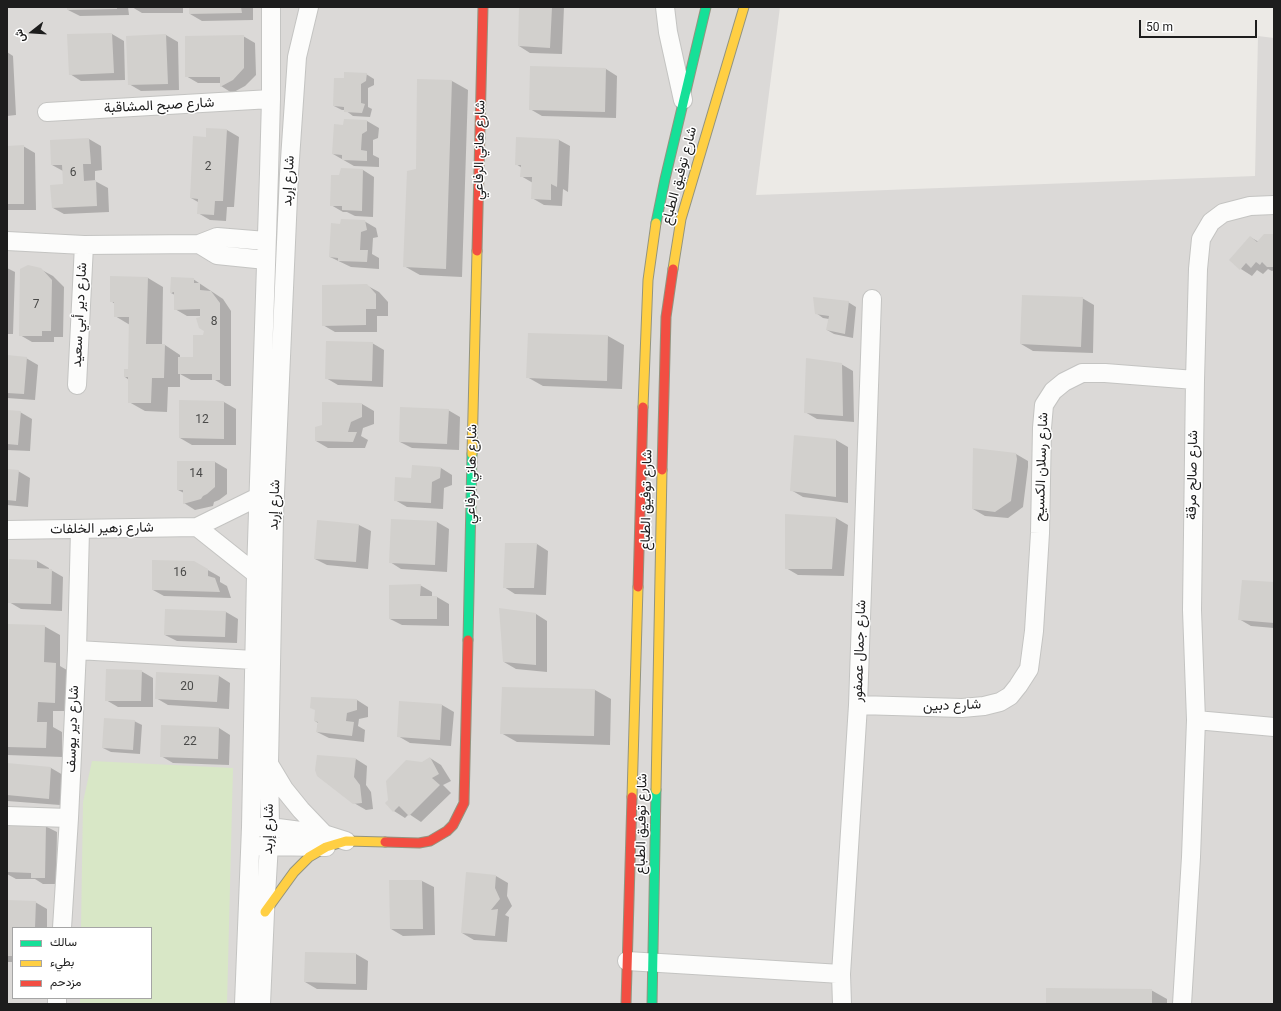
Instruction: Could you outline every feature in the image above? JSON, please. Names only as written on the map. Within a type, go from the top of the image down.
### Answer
[{"type":"street","name":"شارع إربد","points":[[244,1004],[251,827],[258,496],[271,99],[271,7]]},
{"type":"street","name":"شارع إربد","points":[[261,1004],[270,827],[269,763],[274,516],[289,174],[297,57],[309,7]]},
{"type":"street","name":"شارع هاني الرفاعي","points":[[250,846],[269,846],[325,840],[419,843],[430,841],[453,825],[464,803],[483,7]]},
{"type":"street","points":[[665,7],[668,32],[684,100]]},
{"type":"street","name":"شارع توفيق الطباع","points":[[626,1004],[648,280],[654,232],[665,179],[706,7]]},
{"type":"street","name":"شارع توفيق الطباع","points":[[652,1004],[666,318],[681,219],[744,7]]},
{"type":"street","name":"شارع صبح المشاقبة","points":[[47,112],[271,99]]},
{"type":"street","name":"شارع صالح مرقة","points":[[1182,1004],[1191,857],[1196,720],[1192,610],[1195,380],[1198,269],[1201,239],[1211,222],[1223,213],[1250,206],[1274,205]]},
{"type":"street","name":"شارع دير أبي سعيد","points":[[7,241],[84,245],[199,244],[217,237],[266,241]]},
{"type":"street","points":[[199,244],[217,255],[266,260]]},
{"type":"street","name":"شارع دير أبي سعيد","points":[[77,385],[84,245]]},
{"type":"street","name":"شارع جمال عصفور","points":[[842,1004],[841,974],[858,705],[872,299]]},
{"type":"street","name":"شارع رسلان الكسيح","points":[[1029,669],[1034,631],[1040,533],[1042,428],[1044,405],[1053,391],[1064,382],[1082,373],[1105,373],[1195,380]]},
{"type":"street","name":"شارع زهير الخلفات","points":[[7,530],[197,527],[258,496]]},
{"type":"street","points":[[197,527],[256,574]]},
{"type":"street","name":"شارع دير يوسف","points":[[62,927],[77,650],[80,530]]},
{"type":"street","points":[[77,650],[254,660]]},
{"type":"street","name":"شارع دبين","points":[[858,705],[956,708],[984,706],[1000,702],[1010,696],[1029,669]]},
{"type":"street","points":[[1196,720],[1274,727]]},
{"type":"street","name":"شارع هاني الرفاعي","points":[[269,763],[284,790],[325,840]]},
{"type":"street","points":[[7,816],[69,818]]},
{"type":"street","name":"شارع هاني الرفاعي","points":[[251,827],[270,827],[325,840]]},
{"type":"street","points":[[265,912],[294,872],[325,840]]},
{"type":"street","points":[[627,961],[841,974]]},
{"type":"shaded area","points":[[7,7],[780,7],[756,195],[1255,176],[1258,36],[1274,38],[1274,1004],[7,1004]]},
{"type":"green space","points":[[92,761],[233,768],[227,1004],[80,1004],[80,999],[152,999],[152,927],[81,927],[83,802]]},
{"type":"building","points":[[67,7],[117,7],[117,9],[67,10]]},
{"type":"building","points":[[189,7],[241,7],[242,13],[189,14]]},
{"type":"building","points":[[519,7],[552,7],[550,48],[518,46]]},
{"type":"building","points":[[112,33],[114,73],[69,75],[67,34]]},
{"type":"building","points":[[166,34],[168,84],[128,85],[126,36]]},
{"type":"building","points":[[244,35],[244,68],[233,80],[220,87],[220,77],[185,77],[185,36]]},
{"type":"building","points":[[530,66],[606,68],[605,112],[529,110]]},
{"type":"building","points":[[344,72],[367,73],[366,81],[361,84],[361,103],[365,104],[362,113],[344,112],[344,107],[333,106],[334,78],[344,78]]},
{"type":"building","points":[[417,79],[452,80],[446,269],[403,267],[407,171],[416,169]]},
{"type":"building","points":[[344,119],[367,120],[367,131],[362,134],[361,150],[367,151],[367,161],[342,160],[342,155],[332,154],[334,124],[343,125]]},
{"type":"building","points":[[206,128],[227,129],[223,201],[215,201],[214,215],[197,214],[198,199],[190,198],[193,136],[206,137]]},
{"type":"building","points":[[516,137],[559,139],[557,187],[551,184],[551,200],[531,199],[532,177],[520,177],[521,165],[515,165]]},
{"type":"building","points":[[89,138],[91,164],[83,164],[84,181],[96,180],[97,206],[52,208],[50,185],[63,184],[62,165],[51,165],[50,140]]},
{"type":"building","points":[[24,145],[24,204],[7,204],[7,146]]},
{"type":"building","points":[[341,168],[363,169],[362,211],[342,210],[342,206],[330,206],[331,175],[339,175]]},
{"type":"building","points":[[341,219],[365,220],[367,230],[361,232],[360,250],[368,250],[367,262],[338,261],[338,258],[329,257],[331,223],[340,224]]},
{"type":"building","points":[[1264,234],[1274,234],[1274,267],[1267,267],[1262,262],[1260,265],[1256,262],[1251,268],[1246,263],[1240,270],[1229,260],[1250,236],[1257,242]]},
{"type":"building","points":[[28,265],[41,268],[52,280],[51,331],[42,331],[42,336],[19,336],[20,269]]},
{"type":"building","points":[[110,276],[148,277],[146,344],[165,344],[164,378],[152,378],[151,403],[128,403],[128,377],[124,377],[124,369],[128,369],[129,317],[114,317],[114,302],[110,302]]},
{"type":"building","points":[[171,277],[194,278],[194,283],[200,283],[200,290],[211,291],[220,303],[220,380],[212,380],[212,374],[178,374],[178,357],[193,357],[193,335],[203,335],[204,331],[199,328],[196,318],[200,317],[200,309],[174,310],[174,292],[170,293]]},
{"type":"building","points":[[367,284],[376,294],[376,309],[366,309],[366,325],[322,326],[322,285]]},
{"type":"building","points":[[1022,295],[1083,297],[1081,347],[1020,344]]},
{"type":"building","points":[[813,297],[849,301],[845,334],[826,330],[829,316],[815,314]]},
{"type":"building","points":[[528,333],[608,335],[607,381],[526,378]]},
{"type":"building","points":[[326,341],[373,342],[372,381],[325,379]]},
{"type":"building","points":[[7,355],[27,357],[24,394],[7,393]]},
{"type":"building","points":[[806,358],[842,363],[843,416],[804,413]]},
{"type":"building","points":[[179,400],[224,401],[224,439],[179,438]]},
{"type":"building","points":[[322,402],[362,403],[362,417],[351,422],[348,432],[357,432],[353,442],[315,441],[315,427],[322,425]]},
{"type":"building","points":[[400,407],[449,409],[447,444],[399,442]]},
{"type":"building","points":[[7,410],[21,411],[18,445],[7,444]]},
{"type":"building","points":[[794,435],[836,439],[836,497],[790,491]]},
{"type":"building","points":[[973,448],[1016,453],[1017,459],[1011,501],[995,512],[972,509]]},
{"type":"building","points":[[177,461],[215,461],[215,487],[201,499],[183,504],[183,490],[177,490]]},
{"type":"building","points":[[412,465],[441,467],[440,478],[432,482],[431,503],[394,501],[395,477],[411,478]]},
{"type":"building","points":[[7,469],[19,470],[16,501],[7,500]]},
{"type":"building","points":[[785,514],[836,517],[832,569],[785,569]]},
{"type":"building","points":[[391,519],[437,521],[435,565],[389,563]]},
{"type":"building","points":[[317,520],[359,524],[356,562],[314,559]]},
{"type":"building","points":[[505,543],[537,543],[534,588],[503,588]]},
{"type":"building","points":[[9,559],[37,560],[37,568],[52,569],[51,604],[8,603]]},
{"type":"building","points":[[152,560],[194,561],[208,569],[208,576],[215,578],[220,592],[152,590]]},
{"type":"building","points":[[1242,580],[1274,582],[1274,623],[1238,620]]},
{"type":"building","points":[[421,584],[420,596],[437,596],[437,619],[389,619],[389,585]]},
{"type":"building","points":[[499,608],[536,613],[536,665],[503,662]]},
{"type":"building","points":[[165,609],[226,611],[225,637],[164,635]]},
{"type":"building","points":[[7,624],[45,625],[44,662],[56,663],[55,703],[38,702],[37,722],[47,722],[46,748],[7,747]]},
{"type":"building","points":[[106,669],[142,670],[141,701],[105,701]]},
{"type":"building","points":[[156,672],[219,675],[217,702],[155,699]]},
{"type":"building","points":[[502,687],[595,689],[594,736],[500,734]]},
{"type":"building","points":[[311,697],[357,699],[357,710],[347,713],[346,721],[354,722],[352,736],[316,732],[318,722],[314,721],[315,710],[310,708]]},
{"type":"building","points":[[399,701],[442,704],[440,740],[397,737]]},
{"type":"building","points":[[104,718],[135,720],[133,750],[102,748]]},
{"type":"building","points":[[161,725],[219,727],[218,759],[160,757]]},
{"type":"building","points":[[317,755],[356,758],[354,777],[360,785],[362,803],[353,804],[317,776],[315,770]]},
{"type":"building","points":[[430,757],[439,774],[432,778],[440,785],[409,816],[399,806],[393,812],[385,803],[388,800],[386,781],[406,760],[422,762]]},
{"type":"building","points":[[7,763],[51,767],[49,799],[7,795]]},
{"type":"building","points":[[7,824],[46,825],[45,878],[31,878],[31,873],[7,872]]},
{"type":"building","points":[[466,872],[496,875],[495,888],[500,899],[491,910],[498,909],[495,936],[461,933]]},
{"type":"building","points":[[389,880],[422,880],[423,929],[390,929]]},
{"type":"building","points":[[7,900],[36,901],[35,927],[12,927],[12,956],[7,956]]},
{"type":"building","points":[[305,952],[356,953],[356,984],[304,982]]},
{"type":"building","points":[[1046,988],[1152,989],[1152,1004],[1046,1004]]},
{"type":"traffic: fast","points":[[656,223],[706,7]]},
{"type":"traffic: fast","points":[[468,640],[472,454]]},
{"type":"traffic: fast","points":[[652,1004],[656,790]]},
{"type":"traffic: slow","points":[[673,269],[681,219],[744,7]]},
{"type":"traffic: slow","points":[[643,407],[648,280],[656,223]]},
{"type":"traffic: slow","points":[[472,454],[477,251]]},
{"type":"traffic: slow","points":[[656,790],[662,470]]},
{"type":"traffic: slow","points":[[632,797],[638,587]]},
{"type":"traffic: slow","points":[[265,912],[294,872],[309,857],[326,847],[346,841],[385,842]]},
{"type":"traffic: jam","points":[[477,251],[483,7]]},
{"type":"traffic: jam","points":[[662,470],[666,317],[673,269]]},
{"type":"traffic: jam","points":[[638,587],[643,407]]},
{"type":"traffic: jam","points":[[385,842],[419,843],[430,841],[447,831],[453,825],[464,803],[468,640]]},
{"type":"traffic: jam","points":[[626,1004],[632,797]]}]
